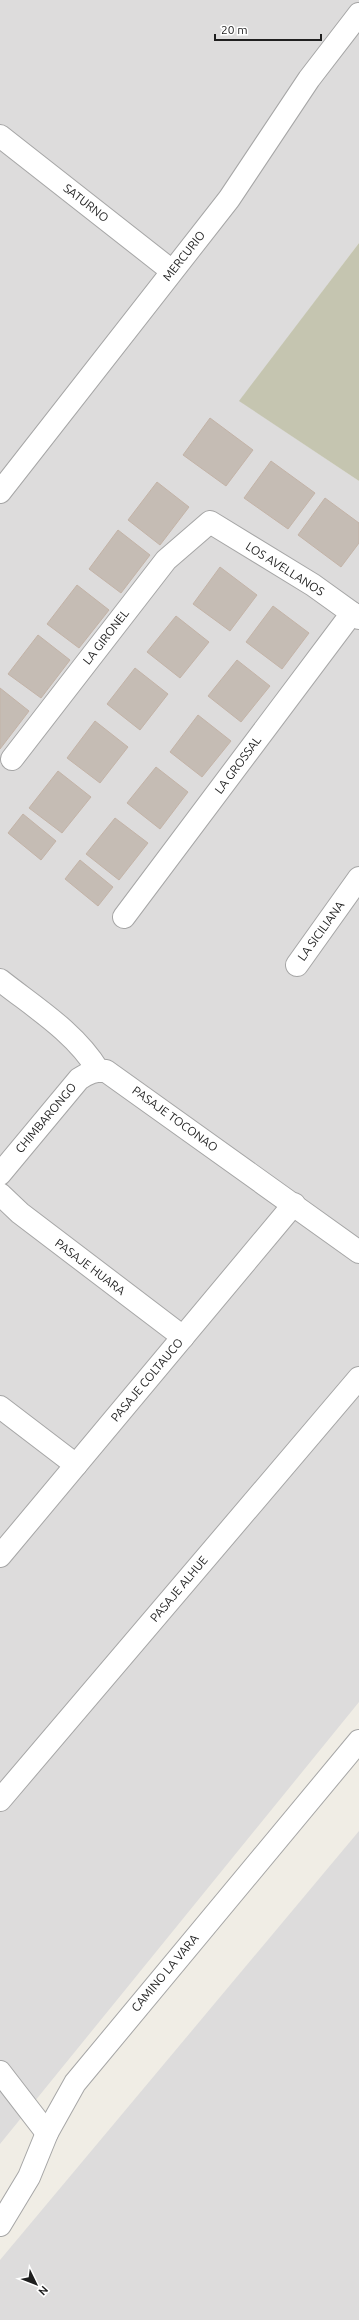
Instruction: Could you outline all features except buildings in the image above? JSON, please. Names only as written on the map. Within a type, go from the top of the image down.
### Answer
[{"type":"street","name":"MERCURIO","points":[[0,492],[228,199],[309,79],[359,14]]},
{"type":"street","name":"SATURNO","points":[[3,145],[172,271]]},
{"type":"street","name":"LOS AVELLANOS","points":[[210,522],[313,585],[355,615]]},
{"type":"street","name":"LA GIRONEL","points":[[12,759],[166,560],[210,522]]},
{"type":"street","name":"LA GROSSAL","points":[[124,917],[355,615]]},
{"type":"street","name":"LA SICILIANA","points":[[297,965],[359,878]]},
{"type":"street","points":[[0,980],[76,1040],[88,1052],[98,1070]]},
{"type":"street","name":"CHIMBARONGO","points":[[0,1174],[79,1079],[88,1073],[98,1070]]},
{"type":"street","name":"PASAJE TOCONAO","points":[[98,1070],[114,1075],[359,1252]]},
{"type":"street","name":"PASAJE HUARA","points":[[0,1194],[20,1213],[183,1337]]},
{"type":"street","name":"PASAJE COLTAUCO","points":[[0,1556],[294,1204]]},
{"type":"street","name":"PASAJE ALHUE","points":[[0,1800],[359,1378]]},
{"type":"street","points":[[0,1407],[76,1465]]},
{"type":"street","name":"CAMINO LA VARA","points":[[0,2225],[29,2177],[47,2132],[75,2083],[359,1741]]},
{"type":"street","points":[[0,2072],[47,2132]]},
{"type":"shaded area","points":[[0,0],[359,0],[359,243],[240,401],[359,481],[359,1702],[0,2144]]},
{"type":"shaded area","points":[[359,243],[359,481],[239,401]]},
{"type":"shaded area","points":[[359,1831],[359,2320],[0,2320],[0,2260]]}]
